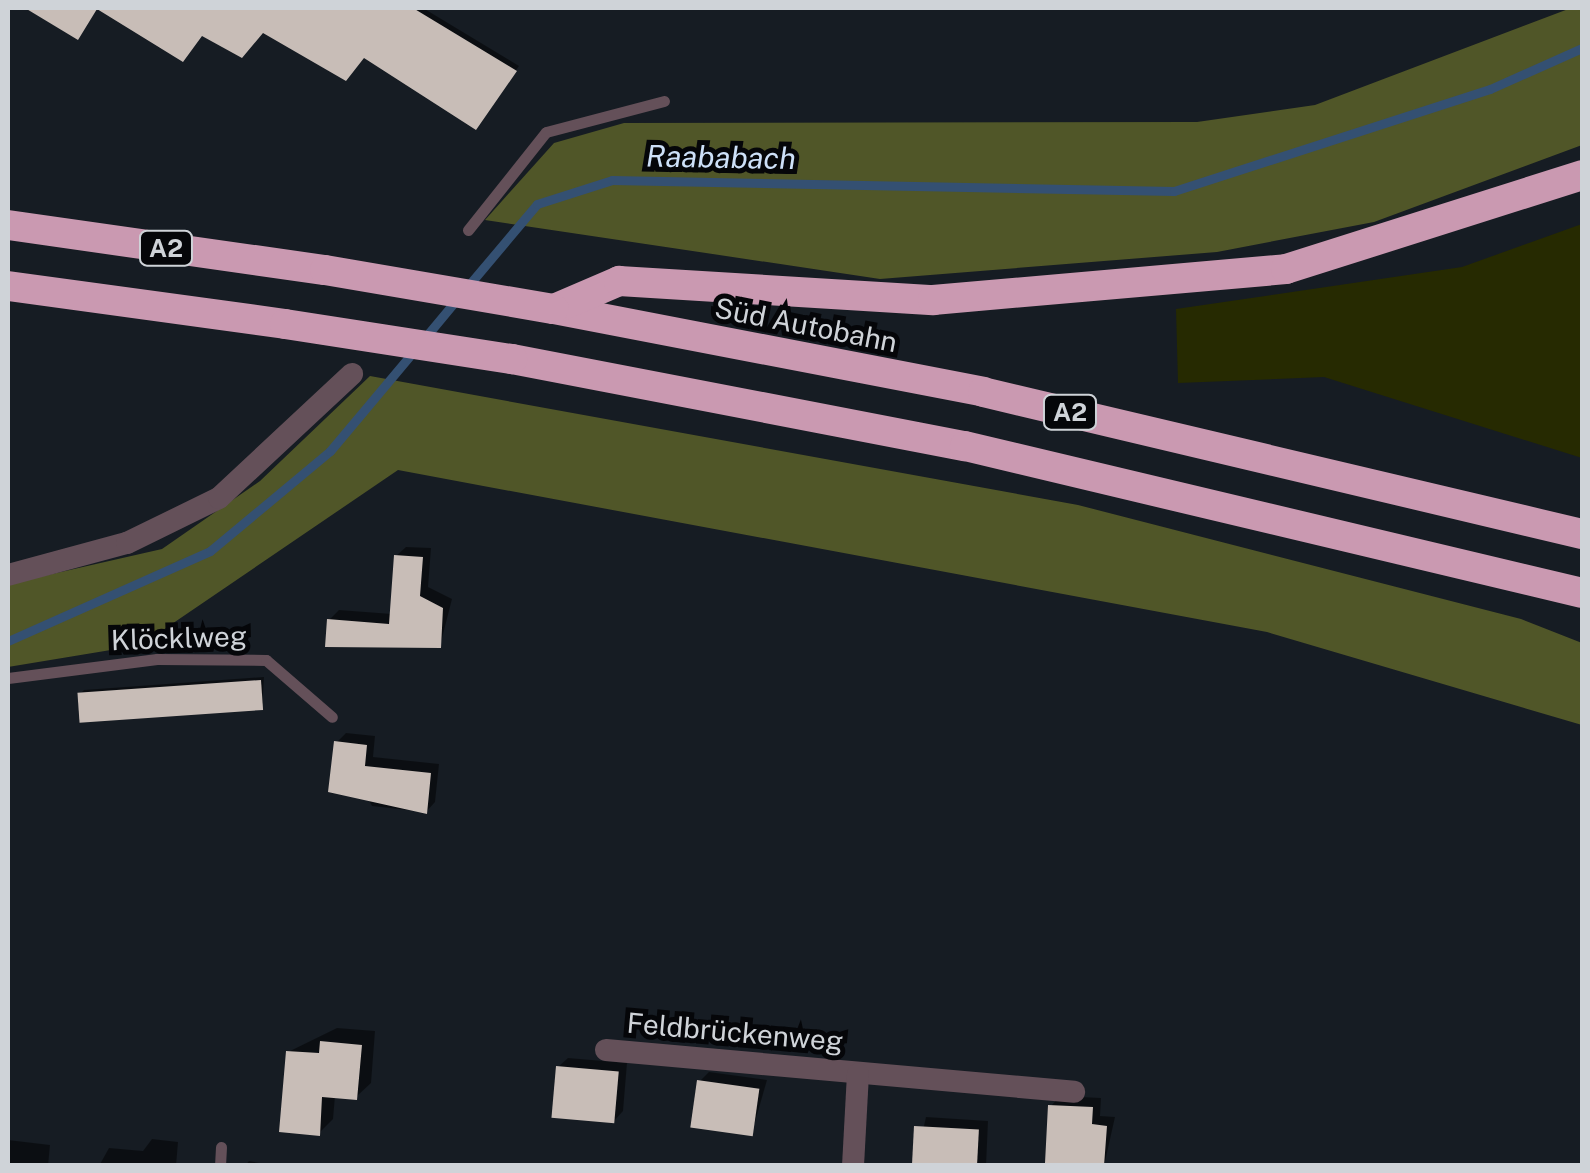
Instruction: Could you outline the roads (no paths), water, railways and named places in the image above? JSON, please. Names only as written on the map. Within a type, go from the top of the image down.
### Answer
[{"type":"highway","points":[[554,309],[620,281],[934,300],[1286,269],[1582,176]]},
{"type":"highway","name":"Süd Autobahn","points":[[8,225],[325,270],[554,309],[983,392],[1582,534]]},
{"type":"highway","name":"A2","points":[[8,286],[512,358],[965,446],[1582,593]]},
{"type":"highway","points":[[1487,570],[1582,613]]},
{"type":"street","points":[[8,575],[128,543],[219,498],[352,374]]},
{"type":"street","name":"Feldbrückenweg","points":[[606,1050],[1074,1092]]},
{"type":"street","name":"Feldbrückenweg","points":[[853,1166],[858,1074]]},
{"type":"lane","points":[[468,230],[546,132],[664,101]]},
{"type":"lane","name":"Klöcklweg","points":[[8,678],[158,659],[266,660],[332,717]]},
{"type":"lane","points":[[220,1166],[222,1147]]},
{"type":"waterway","name":"Raababach","points":[[468,286],[537,204],[612,180],[1174,191],[1490,89],[1582,48]]},
{"type":"waterway","name":"Raababach","points":[[423,340],[458,298]]},
{"type":"waterway","name":"Raababach","points":[[8,641],[210,551],[330,451],[413,352]]}]
